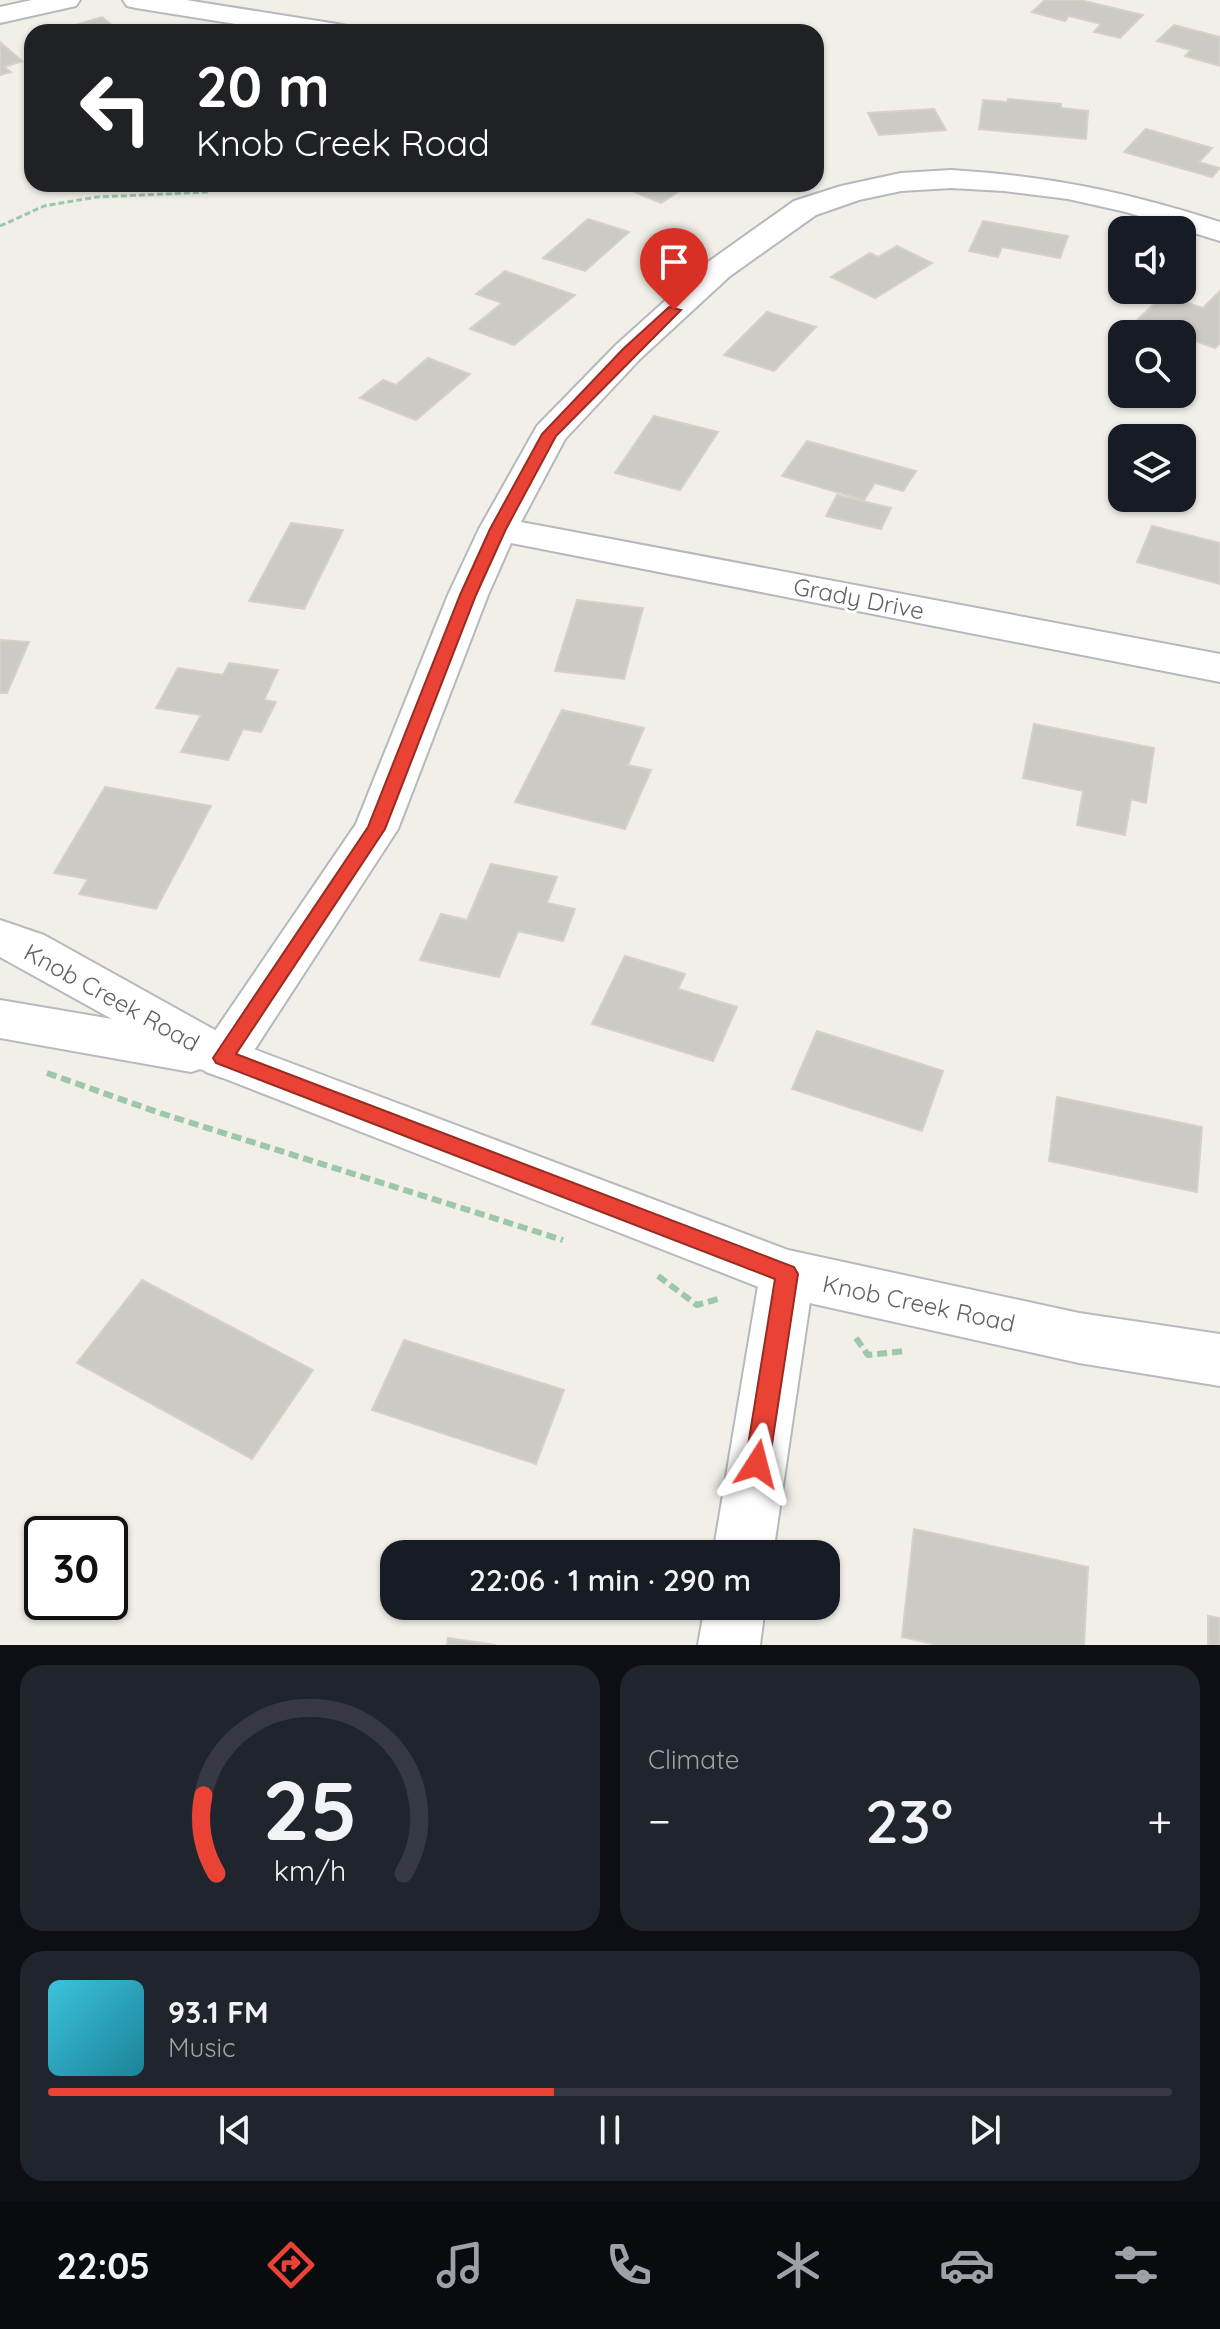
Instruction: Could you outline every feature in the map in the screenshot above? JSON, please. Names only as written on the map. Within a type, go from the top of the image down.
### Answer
[{"type":"street","points":[[0,15],[67,0]]},
{"type":"street","points":[[136,0],[287,24]]},
{"type":"street","points":[[223,1058],[376,829],[468,595],[498,529],[550,434],[628,352],[719,269],[805,208],[852,192],[901,182],[951,179],[1068,190],[1134,205],[1220,232]]},
{"type":"street","name":"Grady Drive","points":[[498,529],[1220,668]]},
{"type":"street","name":"Knob Creek Road","points":[[9,943],[223,1058],[787,1274],[1079,1338],[1220,1360]]},
{"type":"street","name":"Knob Creek Road","points":[[0,1019],[223,1058]]},
{"type":"street","points":[[745,1540],[787,1274]]},
{"type":"street","points":[[729,1645],[733,1620]]},
{"type":"path","points":[[0,226],[44,206],[97,197],[209,192]]},
{"type":"building","points":[[1045,0],[1080,0],[1143,15],[1120,38],[1094,32],[1101,24],[1069,16],[1065,21],[1032,12]]},
{"type":"building","points":[[102,17],[110,24],[79,24]]},
{"type":"building","points":[[1174,25],[1220,37],[1220,66],[1185,56],[1191,50],[1157,41]]},
{"type":"building","points":[[0,42],[22,61],[4,67],[11,72],[0,75]]},
{"type":"building","points":[[1008,99],[1061,104],[1061,108],[1088,111],[1086,139],[979,129],[983,100],[1008,102]]},
{"type":"building","points":[[934,109],[946,130],[879,135],[868,113]]},
{"type":"building","points":[[1146,129],[1212,148],[1199,162],[1220,168],[1212,177],[1124,152]]},
{"type":"building","points":[[635,192],[678,192],[661,203]]},
{"type":"building","points":[[588,219],[629,232],[585,271],[543,258]]},
{"type":"building","points":[[983,221],[1068,236],[1060,258],[1002,247],[998,257],[969,251]]},
{"type":"building","points":[[897,246],[932,263],[875,298],[831,277],[870,253],[878,257]]},
{"type":"building","points":[[505,271],[575,295],[514,345],[470,329],[502,303],[476,294]]},
{"type":"building","points":[[1220,291],[1220,343],[1215,348],[1196,341],[1196,320],[1137,320],[1154,304],[1191,304],[1203,308]]},
{"type":"building","points":[[767,312],[816,327],[774,371],[724,355]]},
{"type":"building","points":[[428,358],[470,374],[416,420],[360,398],[383,380],[396,385]]},
{"type":"building","points":[[654,416],[718,432],[680,490],[615,473]]},
{"type":"building","points":[[807,441],[916,471],[903,491],[875,483],[864,500],[782,476]]},
{"type":"building","points":[[837,495],[891,508],[881,529],[826,516]]},
{"type":"building","points":[[291,523],[343,530],[304,609],[249,601]]},
{"type":"building","points":[[1152,526],[1220,543],[1220,584],[1137,562]]},
{"type":"building","points":[[577,600],[643,608],[624,679],[555,671]]},
{"type":"building","points":[[0,640],[29,642],[7,693],[0,693]]},
{"type":"building","points":[[229,663],[278,670],[264,700],[276,702],[261,732],[243,729],[228,760],[181,752],[201,715],[156,708],[178,668],[223,675]]},
{"type":"building","points":[[562,710],[644,728],[628,765],[651,770],[625,829],[515,802]]},
{"type":"building","points":[[1034,724],[1154,748],[1146,803],[1131,799],[1125,835],[1077,825],[1083,791],[1023,778]]},
{"type":"building","points":[[105,787],[211,806],[156,909],[79,894],[88,879],[54,873]]},
{"type":"building","points":[[491,864],[557,877],[547,903],[575,909],[563,941],[518,931],[499,977],[420,960],[441,914],[467,920]]},
{"type":"building","points":[[625,956],[685,974],[678,989],[737,1007],[713,1061],[592,1024]]},
{"type":"building","points":[[817,1031],[943,1071],[922,1131],[792,1089]]},
{"type":"building","points":[[1057,1097],[1202,1127],[1197,1192],[1049,1161]]},
{"type":"building","points":[[142,1280],[313,1370],[252,1459],[77,1363]]},
{"type":"building","points":[[404,1340],[564,1390],[536,1464],[372,1410]]},
{"type":"building","points":[[914,1529],[1088,1567],[1084,1645],[937,1645],[902,1637]]},
{"type":"building","points":[[1208,1616],[1220,1618],[1220,1645],[1208,1645]]},
{"type":"building","points":[[448,1638],[496,1645],[447,1645]]},
{"type":"route","points":[[674,310],[628,352],[550,434],[498,529],[468,595],[376,829],[223,1058],[787,1274],[757,1464]]}]
